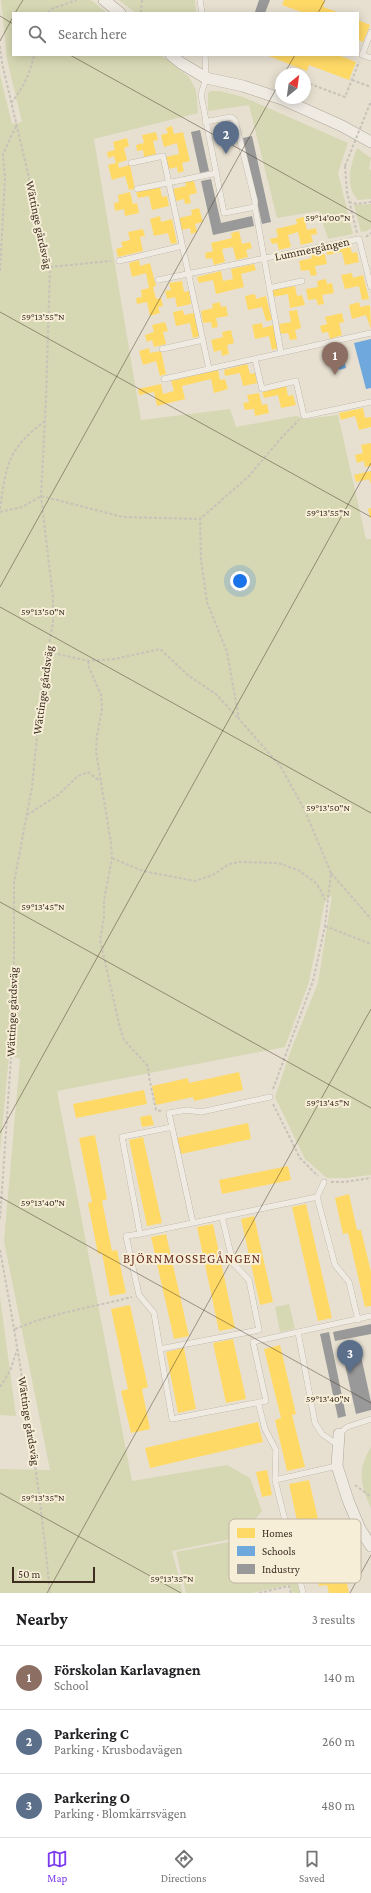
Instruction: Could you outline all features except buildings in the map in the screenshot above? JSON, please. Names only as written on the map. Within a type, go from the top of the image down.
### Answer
[{"type":"street","points":[[104,0],[119,12]]},
{"type":"street","points":[[172,56],[206,78],[243,86],[282,99],[342,126],[371,142]]},
{"type":"street","points":[[339,1440],[337,1466],[357,1519]]},
{"type":"street","points":[[361,1527],[371,1546]]},
{"type":"lane","points":[[200,0],[202,12]]},
{"type":"lane","points":[[371,32],[360,54],[371,58]]},
{"type":"lane","points":[[205,56],[206,78],[201,95],[205,122],[217,173],[224,213],[255,207]]},
{"type":"lane","name":"Lummergången","points":[[205,122],[232,117],[235,120],[255,201],[281,353]]},
{"type":"lane","points":[[131,163],[163,156],[209,369]]},
{"type":"lane","points":[[137,189],[217,173]]},
{"type":"lane","name":"Lummergången","points":[[158,280],[359,239],[371,287]]},
{"type":"lane","points":[[119,260],[182,246]]},
{"type":"lane","points":[[269,288],[302,281]]},
{"type":"lane","points":[[164,379],[371,333]]},
{"type":"lane","points":[[162,349],[203,340]]},
{"type":"lane","points":[[255,359],[262,389],[296,381],[304,416],[371,402]]},
{"type":"lane","points":[[193,1223],[169,1113],[186,1110],[201,1112],[270,1097]]},
{"type":"lane","points":[[140,1234],[122,1137],[172,1127]]},
{"type":"lane","points":[[324,1182],[317,1197],[334,1265],[349,1282],[358,1320]]},
{"type":"lane","points":[[317,1197],[126,1236],[139,1295],[154,1313],[172,1419],[266,1401],[253,1342],[371,1316]]},
{"type":"lane","points":[[222,1217],[233,1263],[248,1280],[261,1340]]},
{"type":"lane","points":[[160,1349],[259,1330]]},
{"type":"lane","points":[[298,1332],[315,1423],[322,1434],[339,1440],[347,1427],[371,1419]]},
{"type":"lane","points":[[258,1402],[265,1429],[276,1450],[275,1480],[284,1519]]},
{"type":"lane","points":[[275,1480],[337,1466]]},
{"type":"lane","points":[[300,1583],[303,1593]]},
{"type":"path","points":[[49,12],[51,9],[77,0]]},
{"type":"path","points":[[141,12],[142,0]]},
{"type":"path","name":"Wättinge gårdsväg","points":[[0,46],[2,63],[11,103],[50,267],[41,496],[53,598],[54,623],[43,675],[32,787],[14,883],[14,1013],[0,1219]]},
{"type":"path","points":[[311,84],[345,97],[360,54]]},
{"type":"path","points":[[11,103],[22,90],[30,74],[34,56]]},
{"type":"path","points":[[352,80],[371,87]]},
{"type":"path","points":[[359,239],[349,202],[345,166],[371,101]]},
{"type":"path","points":[[0,271],[5,178],[3,154],[16,125]]},
{"type":"path","points":[[349,202],[357,204],[371,202]]},
{"type":"path","points":[[50,267],[119,260]]},
{"type":"path","points":[[0,512],[22,507],[41,496],[123,517],[200,519],[248,477],[282,437],[304,416]]},
{"type":"path","points":[[0,509],[9,460],[27,434],[45,421]]},
{"type":"path","points":[[200,519],[201,560],[207,602],[227,652],[239,719]]},
{"type":"path","points":[[48,652],[89,661],[115,658],[160,649],[189,676],[216,694],[281,767],[305,811],[331,873],[371,919]]},
{"type":"path","points":[[89,661],[88,665],[101,695],[102,709],[96,736],[96,752],[111,843],[112,858],[104,900],[104,917],[100,940],[124,1040],[148,1066],[148,1077],[156,1110],[169,1113]]},
{"type":"path","points":[[27,815],[58,795],[78,776],[88,772],[100,782]]},
{"type":"path","points":[[112,858],[144,871],[195,881],[213,875],[230,864],[239,862],[278,863],[298,870],[315,882],[325,900]]},
{"type":"path","points":[[331,873],[325,926],[313,981],[270,1097],[300,1158],[324,1182],[344,1182],[371,1178]]},
{"type":"path","points":[[325,926],[371,944]]},
{"type":"path","name":"Wättinge gårdsväg","points":[[0,1250],[15,1329],[41,1501],[50,1593]]},
{"type":"path","points":[[15,1329],[32,1322],[57,1315],[139,1295]]},
{"type":"path","points":[[0,1387],[10,1371],[18,1349]]},
{"type":"path","points":[[351,1481],[361,1491],[371,1497]]},
{"type":"path","points":[[259,1593],[289,1586],[291,1593]]},
{"type":"green space","points":[[1,0],[91,0],[106,12],[12,12],[12,56],[162,56],[189,77],[196,90],[198,113],[94,139],[141,420],[230,409],[236,427],[296,416],[307,419],[338,415],[366,539],[371,539],[371,1175],[345,1178],[327,1178],[305,1159],[275,1097],[291,1050],[318,983],[332,895],[325,901],[309,982],[285,1047],[57,1091],[132,1481],[227,1465],[250,1478],[262,1511],[255,1519],[229,1519],[229,1539],[172,1551],[183,1593],[0,1593],[0,1469],[50,1470],[4,1241],[20,1059],[9,1055],[0,1153],[0,75],[12,124],[22,122],[7,59]]},
{"type":"green space","points":[[119,0],[195,0],[196,12],[135,12]]},
{"type":"green space","points":[[211,91],[220,91],[243,97],[348,143],[338,173],[353,234],[328,239],[319,211],[277,218],[249,105],[208,111],[208,93]]},
{"type":"green space","points":[[357,148],[371,158],[369,169],[371,170],[371,199],[358,200],[351,188],[351,168]]},
{"type":"green space","points":[[371,204],[371,228],[367,231],[361,232],[354,205]]},
{"type":"green space","points":[[0,1297],[16,1416],[0,1415]]},
{"type":"green space","points":[[289,1304],[295,1329],[280,1332],[275,1307]]},
{"type":"green space","points":[[371,1447],[371,1508],[362,1484],[362,1471]]},
{"type":"green space","points":[[229,1542],[229,1583],[297,1583],[300,1593],[293,1593],[289,1585],[252,1593],[186,1593],[176,1552]]},
{"type":"place","name":"Parkering C","points":[[226,154]]},
{"type":"place","name":"Förskolan Karlavagnen","points":[[335,375]]},
{"type":"place","name":"Parkering O","points":[[350,1373]]},
{"type":"district","name":"BJÖRNMOSSEGÅNGEN","points":[[192,1258]]}]
